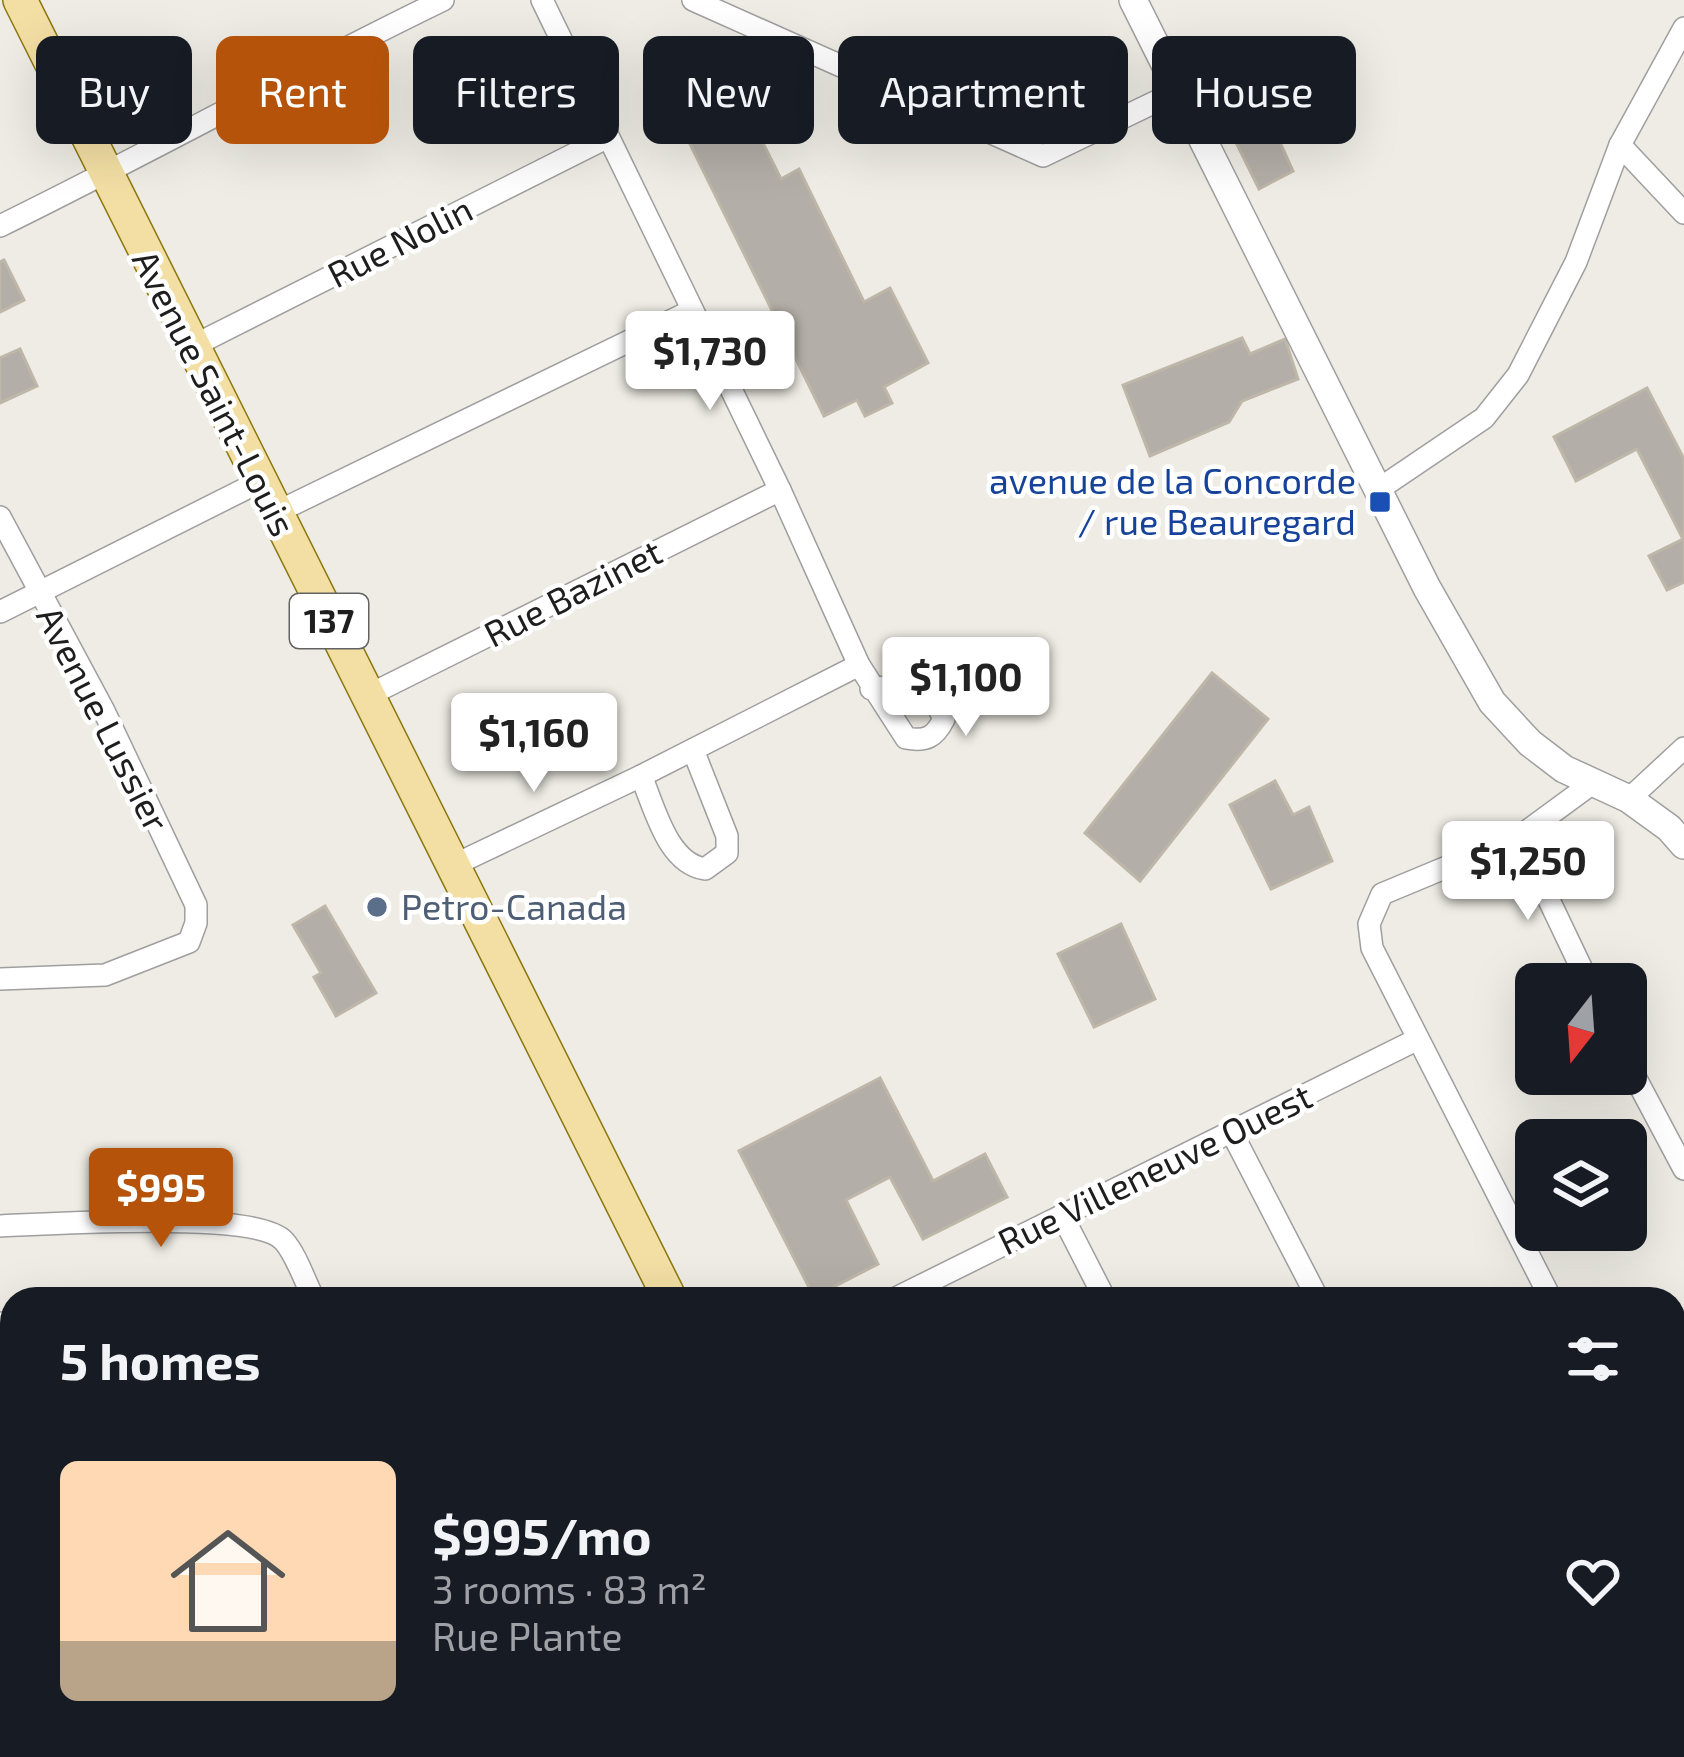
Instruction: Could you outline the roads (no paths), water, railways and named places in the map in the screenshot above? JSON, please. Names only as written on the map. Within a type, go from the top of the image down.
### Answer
[{"type":"main road","name":"Avenue Saint-Louis","points":[[20,0],[664,1287]]},
{"type":"street","points":[[0,226],[443,0]]},
{"type":"street","points":[[542,0],[559,36]]},
{"type":"street","points":[[693,0],[1043,156],[1152,104]]},
{"type":"street","points":[[1133,0],[1152,38]]},
{"type":"street","points":[[1379,489],[1484,418],[1518,375],[1576,262],[1620,145],[1684,28]]},
{"type":"street","name":"Rue Nolin","points":[[191,347],[594,144]]},
{"type":"street","points":[[611,144],[871,689]]},
{"type":"street","points":[[1205,144],[1427,588],[1492,702],[1530,743],[1564,769],[1629,799],[1670,828],[1684,845]]},
{"type":"street","points":[[1620,145],[1684,213]]},
{"type":"street","points":[[275,514],[691,310]]},
{"type":"street","points":[[0,612],[260,482]]},
{"type":"street","name":"Rue Bazinet","points":[[367,696],[780,490]]},
{"type":"street","name":"Avenue Lussier","points":[[0,517],[104,711],[196,905],[189,942],[105,975],[0,979]]},
{"type":"street","points":[[452,866],[859,665]]},
{"type":"street","points":[[1629,799],[1684,748]]},
{"type":"street","points":[[641,776],[676,853],[688,866],[705,869],[727,854],[727,836],[693,750]]},
{"type":"street","points":[[1545,1287],[1416,1040],[1372,948],[1369,924],[1382,894],[1519,837],[1594,782]]},
{"type":"street","points":[[1519,837],[1579,963]]},
{"type":"street","name":"Rue Villeneuve Ouest","points":[[918,1287],[1416,1040]]},
{"type":"street","points":[[1645,1095],[1684,1169]]},
{"type":"street","points":[[1231,1131],[1312,1287]]},
{"type":"street","points":[[1062,1215],[1099,1287]]},
{"type":"street","points":[[0,1226],[136,1220],[262,1229],[283,1240],[308,1287]]},
{"type":"place","name":"avenue de la Concorde / rue Beauregard","points":[[1380,502]]},
{"type":"place","name":"Petro-Canada","points":[[377,907]]}]
